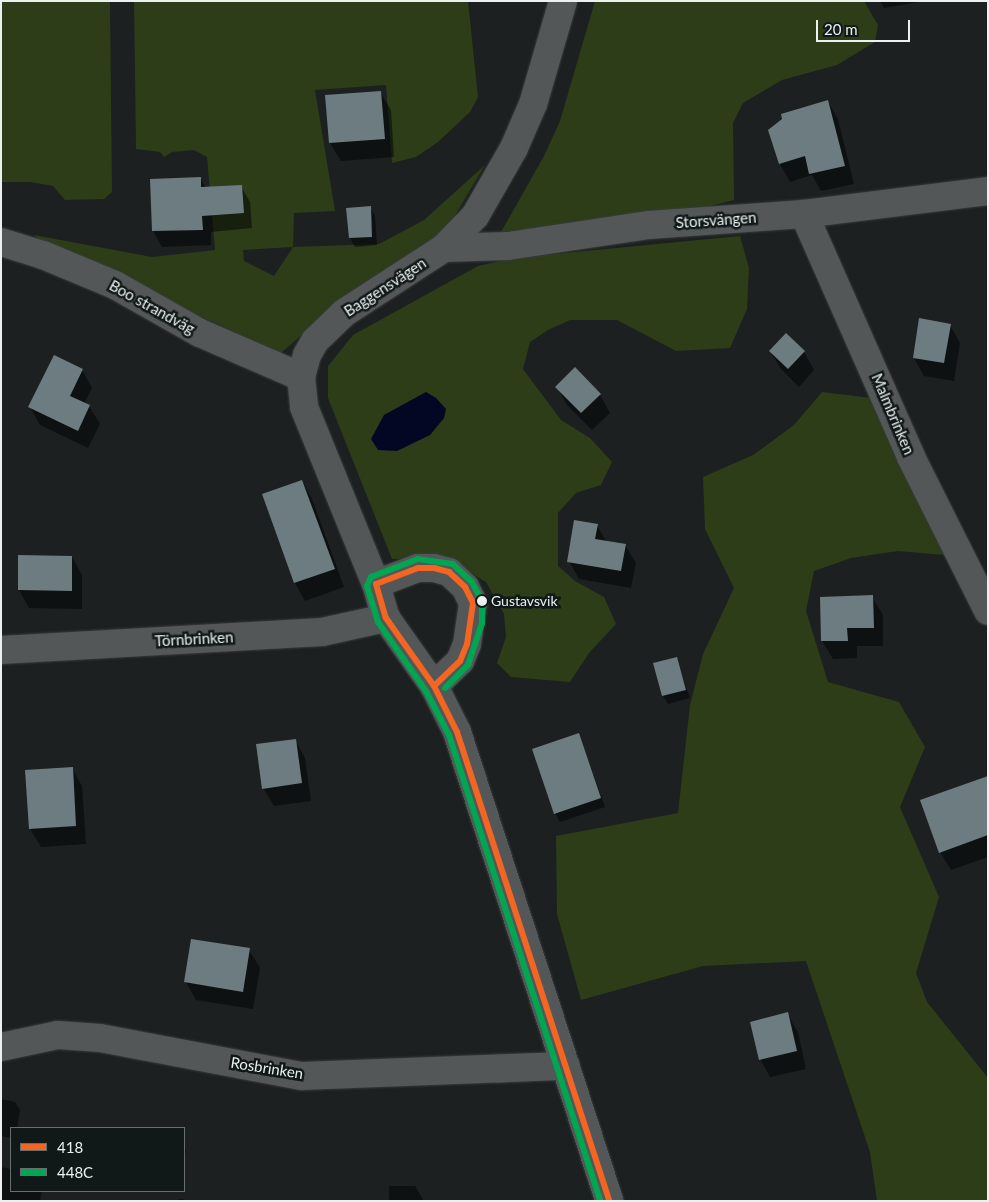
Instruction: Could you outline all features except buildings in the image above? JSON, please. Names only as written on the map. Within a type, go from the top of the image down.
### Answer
[{"type":"street","name":"Baggensvägen","points":[[563,1],[533,104],[514,148],[475,216],[444,248],[344,313],[315,341],[307,355],[301,377],[304,407],[376,584],[386,618],[434,686],[457,732],[609,1201]]},
{"type":"street","name":"Storsvängen","points":[[444,248],[508,246],[649,226],[804,214],[988,191]]},
{"type":"street","name":"Malmbrinken","points":[[804,214],[911,457],[988,611]]},
{"type":"street","name":"Boo strandväg","points":[[1,242],[44,255],[115,285],[200,334],[301,377]]},
{"type":"street","points":[[376,584],[418,568],[434,568],[449,572],[465,586],[474,603],[468,644],[460,662],[434,686]]},
{"type":"street","name":"Törnbrinken","points":[[1,650],[322,632],[386,618]]},
{"type":"street","name":"Rosbrinken","points":[[1,1047],[58,1035],[100,1038],[302,1076],[566,1066]]},
{"type":"green space","points":[[1,1],[110,1],[112,192],[104,199],[65,200],[53,186],[31,182],[1,182]]},
{"type":"green space","points":[[134,1],[468,1],[478,97],[470,112],[438,142],[416,157],[392,163],[386,85],[315,90],[335,211],[294,213],[293,247],[379,244],[424,220],[485,165],[453,219],[430,243],[312,326],[281,353],[45,246],[34,235],[152,257],[215,250],[207,157],[194,150],[172,152],[164,157],[160,152],[136,149]],"holes":[[[293,247],[274,276],[244,261],[243,250]]]},
{"type":"green space","points":[[595,1],[864,1],[878,25],[875,42],[837,65],[782,80],[743,103],[733,123],[734,200],[694,210],[501,232],[544,156],[560,121]]},
{"type":"green space","points":[[740,236],[749,268],[747,309],[730,348],[676,351],[617,320],[570,320],[548,330],[530,342],[523,369],[561,420],[590,438],[612,462],[601,485],[576,493],[558,513],[558,566],[575,581],[604,597],[616,624],[589,653],[570,682],[511,677],[497,663],[506,637],[504,614],[486,582],[460,566],[425,558],[392,559],[328,398],[328,366],[353,335],[478,266],[513,258]]},
{"type":"green space","points":[[822,392],[871,398],[945,555],[898,551],[851,558],[814,571],[806,611],[828,682],[899,702],[925,747],[900,807],[939,897],[916,973],[927,1002],[988,1078],[988,1201],[877,1201],[870,1152],[806,961],[703,966],[581,1000],[557,914],[556,836],[678,813],[690,705],[703,654],[734,588],[705,529],[703,477],[753,455],[794,425]]},
{"type":"water","points":[[426,392],[436,398],[446,409],[444,418],[430,435],[397,451],[378,450],[371,439],[384,415]]},
{"type":"transit line","name":"448C","points":[[445,688],[468,665],[482,623],[482,601],[472,582],[453,564],[418,559],[371,577],[367,586],[378,622],[426,691],[449,735],[600,1201]]},
{"type":"transit line","name":"418","points":[[376,584],[418,568],[434,568],[449,572],[465,587],[473,603],[467,644],[460,661],[434,686]]},
{"type":"transit line","name":"418","points":[[376,584],[386,618],[434,686],[457,732],[609,1201]]},
{"type":"place","name":"Gustavsvik","points":[[482,601]]}]
